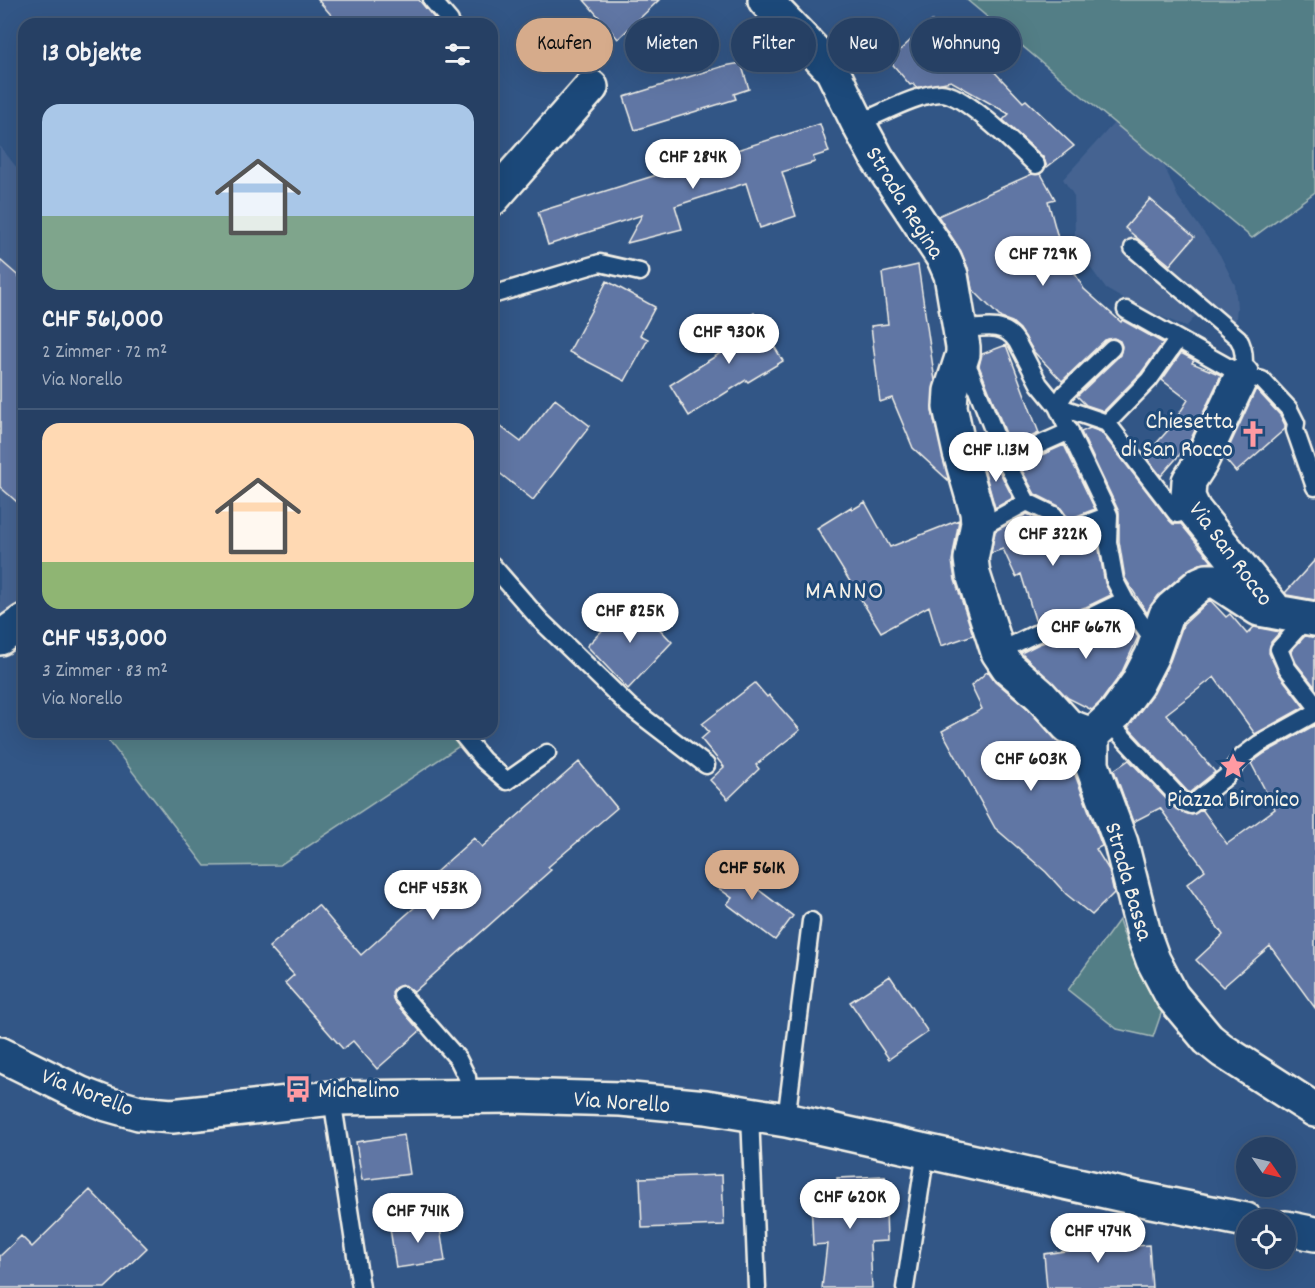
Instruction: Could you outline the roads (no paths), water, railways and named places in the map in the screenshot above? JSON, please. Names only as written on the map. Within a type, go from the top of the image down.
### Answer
[{"type":"street","name":"Strada Regina","points":[[765,0],[832,70],[877,158],[944,259],[951,275],[961,330]]},
{"type":"street","points":[[498,192],[591,87]]},
{"type":"street","points":[[961,330],[963,354],[951,391],[950,407],[960,453],[975,501],[978,523],[971,559],[998,652],[1008,667],[1040,695],[1068,726],[1100,728]]},
{"type":"street","name":"Via San Rocco","points":[[1242,375],[1200,465],[1189,481],[1188,496],[1194,510],[1300,616]]},
{"type":"street","name":"Via San Rocco","points":[[1100,728],[1128,698],[1147,666],[1163,622],[1172,608],[1207,581],[1216,581],[1224,585],[1258,609],[1300,616]]},
{"type":"street","points":[[0,638],[18,625]]},
{"type":"street","name":"Strada Bassa","points":[[1100,728],[1092,765],[1121,843],[1145,939],[1162,978],[1182,1010],[1208,1038],[1238,1061],[1315,1110]]},
{"type":"street","name":"Via Norello","points":[[0,1054],[106,1104],[154,1115],[190,1115],[332,1098],[469,1096],[621,1099],[706,1107],[786,1120],[1236,1218]]},
{"type":"street","points":[[1296,1230],[1315,1234]]},
{"type":"lane","points":[[432,0],[447,18]]},
{"type":"lane","points":[[858,123],[923,96],[942,93],[960,101],[992,124],[1036,165]]},
{"type":"lane","points":[[1133,248],[1238,338],[1243,346],[1242,375]]},
{"type":"lane","points":[[498,293],[600,264],[640,272]]},
{"type":"lane","points":[[1126,310],[1242,375],[1262,380],[1289,409],[1296,423],[1295,430],[1315,487]]},
{"type":"lane","points":[[961,330],[993,327],[1007,331],[1017,342],[1039,384],[1057,406],[1109,515],[1108,542],[1115,581],[1125,600],[1156,644]]},
{"type":"lane","points":[[1107,423],[1149,380],[1178,339]]},
{"type":"lane","points":[[1057,406],[1065,393],[1112,348]]},
{"type":"lane","points":[[959,365],[967,367],[970,371],[1005,460],[1027,502],[1054,515],[1062,528],[1067,531],[1109,515]]},
{"type":"lane","points":[[1057,406],[1107,423],[1177,514],[1194,510]]},
{"type":"lane","points":[[1005,460],[1070,431]]},
{"type":"lane","points":[[976,530],[1027,502]]},
{"type":"lane","points":[[498,572],[540,620],[630,707],[706,765]]},
{"type":"lane","points":[[998,652],[1035,634],[1090,617],[1125,600]]},
{"type":"lane","points":[[1300,616],[1279,649],[1287,668],[1315,704]]},
{"type":"lane","points":[[1100,728],[1183,802],[1191,805],[1227,776],[1243,756],[1315,711]]},
{"type":"lane","points":[[465,738],[483,760],[507,781],[547,753]]},
{"type":"lane","points":[[786,1120],[811,921]]},
{"type":"lane","points":[[402,994],[458,1059],[467,1077],[469,1096]]},
{"type":"lane","points":[[332,1098],[361,1288]]},
{"type":"lane","points":[[750,1114],[757,1288]]},
{"type":"lane","points":[[905,1288],[926,1151]]},
{"type":"place","name":"Chiesetta di San Rocco","points":[[1253,434]]},
{"type":"place","name":"Piazza Bironico","points":[[1233,766]]},
{"type":"place","name":"Michelino","points":[[298,1089]]},
{"type":"district","name":"MANNO","points":[[845,589]]}]
